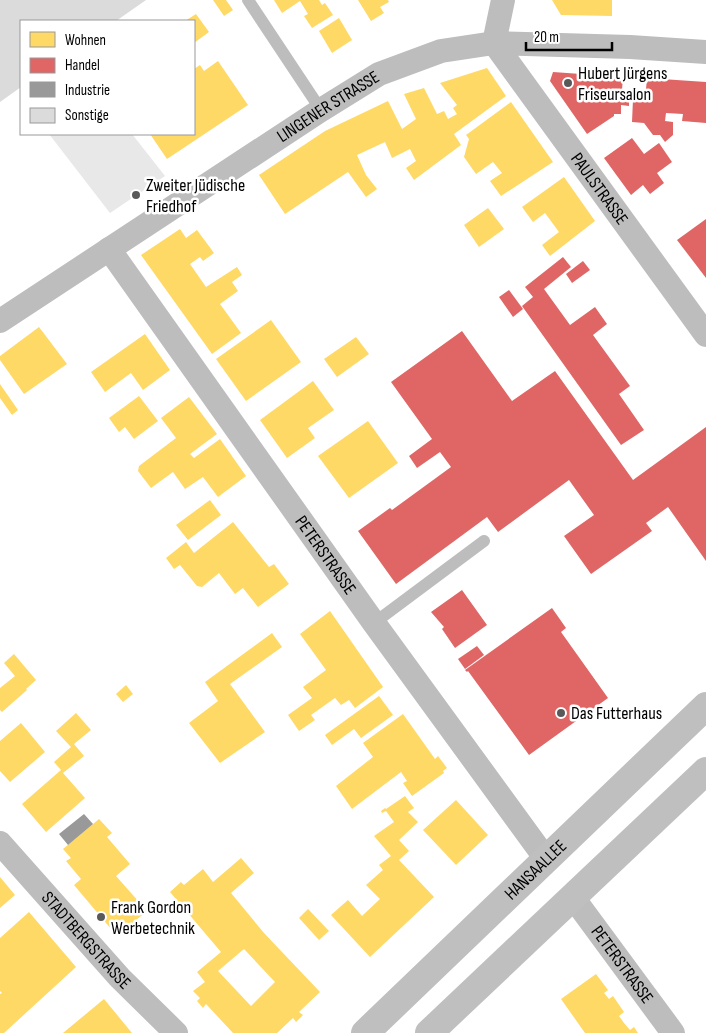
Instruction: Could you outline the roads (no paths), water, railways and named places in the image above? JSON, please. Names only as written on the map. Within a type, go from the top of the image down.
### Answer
[{"type":"main road","name":"HANSAALLEE","points":[[365,1033],[706,706]]},
{"type":"main road","points":[[429,1033],[706,771]]},
{"type":"street","points":[[494,43],[503,0]]},
{"type":"street","name":"LINGENER STRASSE","points":[[0,321],[379,74],[441,51],[494,43],[630,47],[706,52]]},
{"type":"street","name":"PAULSTRASSE","points":[[494,43],[706,335]]},
{"type":"street","name":"PETERSTRASSE","points":[[109,249],[374,623],[546,859]]},
{"type":"street","name":"STADTBERGSTRASSE","points":[[0,843],[120,978],[176,1033]]},
{"type":"street","name":"PETERSTRASSE","points":[[572,896],[673,1033]]},
{"type":"lane","points":[[248,0],[322,110]]},
{"type":"lane","points":[[374,623],[484,540]]},
{"type":"place","name":"Hubert Jürgens Friseursalon","points":[[568,83]]},
{"type":"place","name":"Zweiter Jüdische Friedhof","points":[[136,195]]},
{"type":"place","name":"Das Futterhaus","points":[[561,713]]},
{"type":"place","name":"Frank Gordon Werbetechnik","points":[[101,917]]}]
